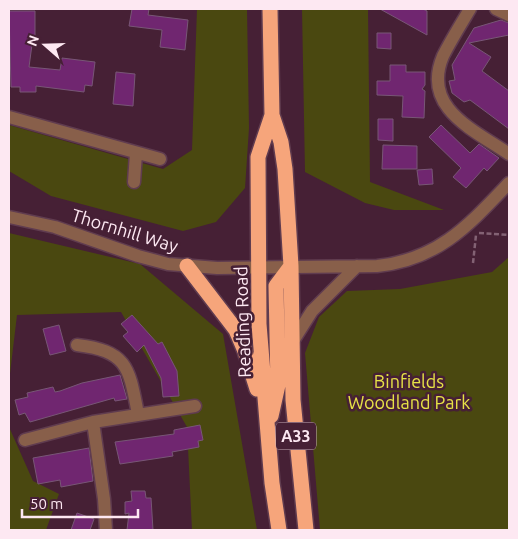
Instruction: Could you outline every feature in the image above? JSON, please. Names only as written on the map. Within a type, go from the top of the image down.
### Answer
[{"type":"highway","name":"Reading Road","points":[[270,9],[272,114],[281,142],[285,169],[292,266],[294,419],[306,530]]},
{"type":"highway","name":"Reading Road","points":[[272,114],[258,157],[259,324],[267,432],[279,530]]},
{"type":"highway","points":[[187,266],[241,340],[253,373],[267,432]]},
{"type":"highway","points":[[267,432],[278,385],[276,286],[292,266]]},
{"type":"street","points":[[470,9],[443,56],[438,72],[438,91],[444,105],[456,117],[509,154]]},
{"type":"street","points":[[496,9],[509,15]]},
{"type":"street","points":[[9,117],[160,159]]},
{"type":"street","points":[[134,182],[136,153]]},
{"type":"street","name":"Thornhill Way","points":[[9,217],[55,227],[152,260],[187,266],[217,268],[400,264],[426,254],[468,226],[509,183]]},
{"type":"street","points":[[293,341],[312,311],[357,266]]},
{"type":"street","points":[[77,345],[95,347],[115,355],[129,374],[138,414]]},
{"type":"street","points":[[26,440],[93,422],[195,406]]},
{"type":"street","points":[[93,422],[104,499],[106,530]]},
{"type":"path","points":[[474,263],[478,232],[509,235]]},
{"type":"green space","points":[[197,9],[247,9],[249,128],[245,188],[216,222],[183,231],[51,196],[9,171],[9,125],[163,169],[192,150]]},
{"type":"green space","points":[[302,9],[368,9],[370,182],[444,210],[394,210],[365,203],[305,172]]},
{"type":"green space","points":[[9,233],[140,264],[223,334],[257,530],[192,530],[187,427],[121,312],[17,315],[9,382]]},
{"type":"green space","name":"Binfields Woodland Park","points":[[509,257],[509,530],[320,530],[305,353],[319,317],[347,291],[400,289],[492,272]]},
{"type":"green space","points":[[9,427],[33,481],[59,494],[46,530],[9,530]]},
{"type":"building","points":[[132,9],[149,9],[148,15],[188,20],[185,50],[160,47],[162,30],[129,26]]},
{"type":"building","points":[[380,9],[423,9],[427,11],[427,35]]},
{"type":"building","points":[[9,11],[35,11],[35,37],[33,37],[29,67],[60,70],[62,58],[95,62],[92,86],[85,85],[84,92],[36,86],[36,92],[20,92],[20,87],[11,87]]},
{"type":"building","points":[[501,20],[509,23],[509,35],[469,43],[491,57],[482,71],[509,91],[509,129],[470,100],[464,102],[452,93],[449,81],[455,80],[452,65],[474,28]]},
{"type":"building","points":[[377,33],[391,33],[391,49],[377,48]]},
{"type":"building","points":[[390,65],[406,65],[406,72],[425,72],[425,85],[422,89],[425,91],[424,118],[402,117],[403,96],[377,95],[377,81],[390,81]]},
{"type":"building","points":[[116,72],[135,74],[133,106],[113,104]]},
{"type":"building","points":[[378,119],[393,119],[393,141],[378,140]]},
{"type":"building","points":[[441,125],[470,153],[479,144],[499,158],[487,171],[484,168],[466,188],[453,177],[461,168],[429,137]]},
{"type":"building","points":[[383,145],[417,146],[417,169],[382,169]]},
{"type":"building","points":[[432,169],[433,184],[419,185],[417,170]]},
{"type":"building","points":[[132,315],[158,344],[162,342],[177,371],[179,396],[163,397],[161,378],[144,345],[137,352],[123,336],[128,332],[121,324]]},
{"type":"building","points":[[59,325],[66,351],[50,355],[43,329]]},
{"type":"building","points":[[120,375],[127,399],[115,401],[114,398],[30,422],[25,413],[19,415],[15,400],[28,397],[27,393],[53,387],[55,392],[82,383]]},
{"type":"building","points":[[200,425],[203,440],[198,441],[199,447],[172,452],[173,456],[120,464],[115,442],[174,434],[174,430]]},
{"type":"building","points":[[89,448],[93,481],[61,487],[60,480],[38,484],[33,458]]},
{"type":"building","points":[[131,491],[145,491],[146,498],[151,498],[153,530],[127,530],[129,513],[125,514],[125,502],[132,501]]},
{"type":"building","points":[[77,513],[94,519],[90,530],[71,530]]}]
